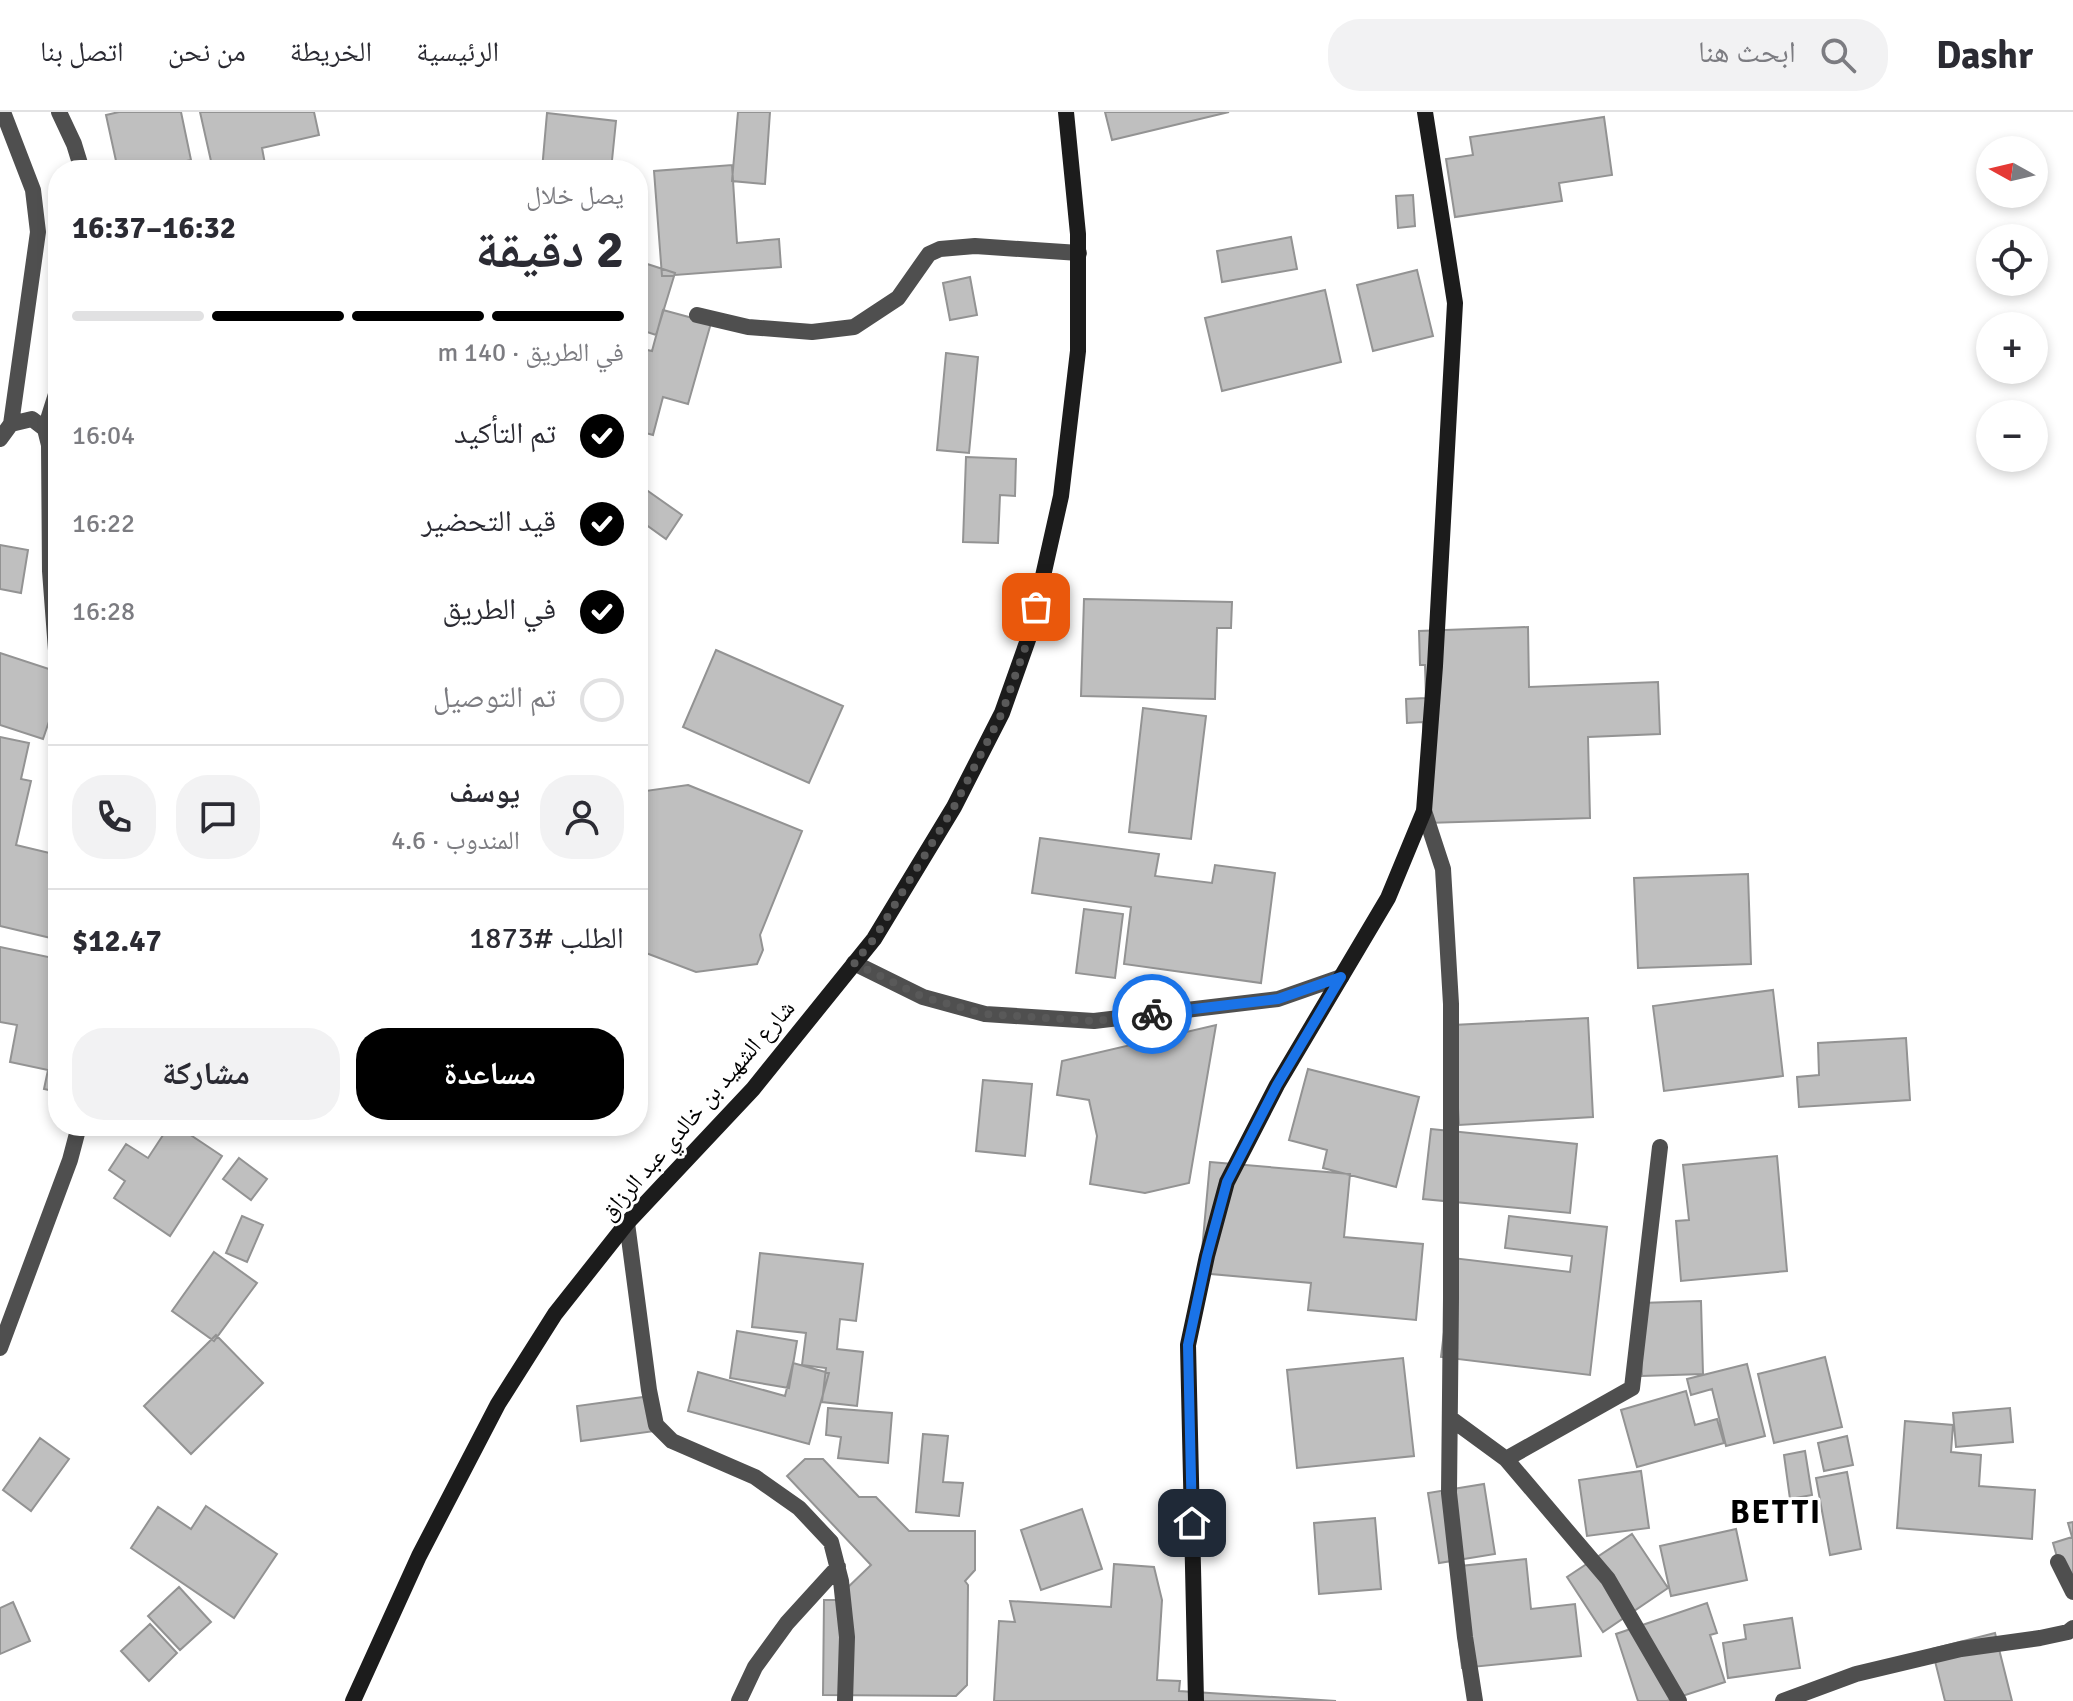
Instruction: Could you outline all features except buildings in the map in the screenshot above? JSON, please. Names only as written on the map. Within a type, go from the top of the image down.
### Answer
[{"type":"main road","name":"شارع الشهيد بن خالدي عبد الرزاق","points":[[353,1701],[419,1556],[498,1404],[555,1314],[627,1223],[753,1089],[874,939],[954,807],[1002,713],[1030,634],[1061,496],[1078,351],[1079,253],[1066,112]]},
{"type":"main road","points":[[1196,1701],[1188,1345],[1207,1256],[1227,1182],[1277,1085],[1388,898],[1424,811],[1455,303],[1425,112]]},
{"type":"street","points":[[0,439],[11,424],[38,232],[33,190],[3,112]]},
{"type":"street","points":[[59,112],[79,160]]},
{"type":"street","points":[[697,315],[748,327],[812,332],[854,327],[898,298],[929,254],[940,249],[975,246],[1079,253]]},
{"type":"street","points":[[11,424],[32,419],[45,429]]},
{"type":"street","points":[[48,420],[45,429],[48,441]]},
{"type":"street","points":[[1424,811],[1443,869],[1451,1004],[1449,1493],[1475,1701]]},
{"type":"street","points":[[854,963],[923,997],[985,1014],[1094,1021],[1278,999],[1341,977]]},
{"type":"street","points":[[0,1348],[76,1136]]},
{"type":"street","points":[[1506,1459],[1632,1388],[1660,1147]]},
{"type":"street","points":[[627,1223],[656,1425],[672,1441],[755,1477],[799,1508],[831,1542],[841,1581],[847,1637],[845,1701]]},
{"type":"street","points":[[1450,1418],[1506,1459],[1608,1579],[1679,1701]]},
{"type":"street","points":[[2058,1562],[2073,1592]]},
{"type":"street","points":[[739,1701],[755,1667],[787,1623],[838,1567]]},
{"type":"street","points":[[1783,1701],[1856,1674],[1961,1649],[2040,1638],[2073,1628]]},
{"type":"way so far","points":[[1036,607],[1030,634],[1002,713],[954,807],[874,939],[854,963],[923,997],[985,1014],[1094,1021],[1152,1014]]},
{"type":"district","name":"BETTI","points":[[1776,1512]]},
{"type":"route","points":[[1152,1014],[1278,999],[1341,977],[1277,1085],[1227,1182],[1188,1345],[1192,1523]]}]
